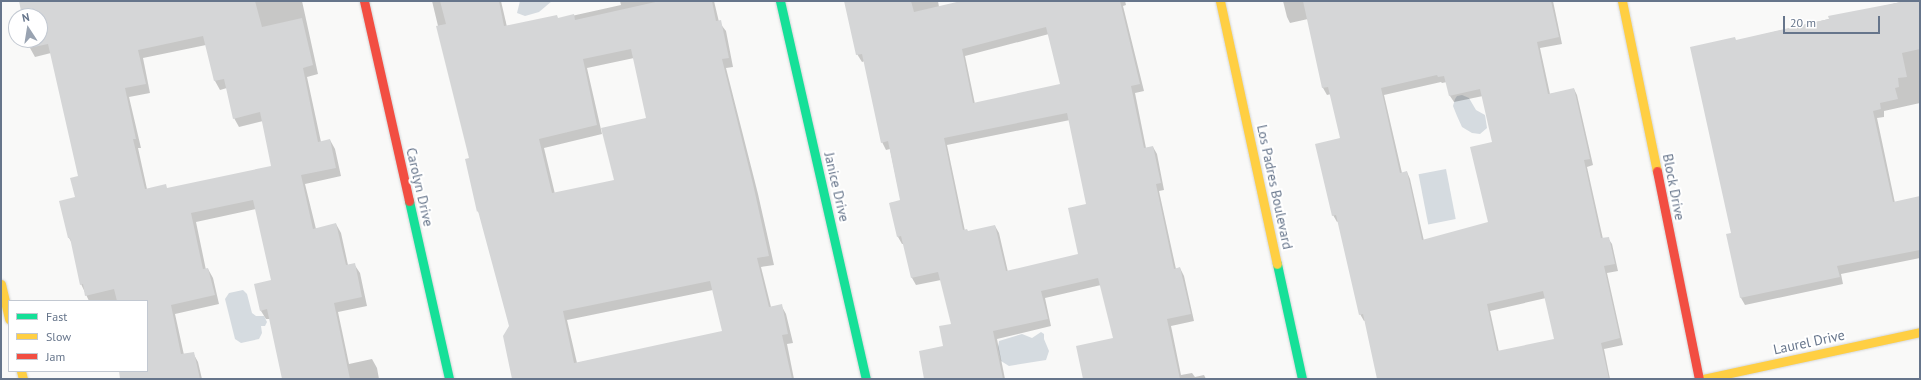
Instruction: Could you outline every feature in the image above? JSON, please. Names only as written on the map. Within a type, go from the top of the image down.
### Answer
[{"type":"street","name":"Carolyn Drive","points":[[364,1],[449,379]]},
{"type":"street","name":"Janice Drive","points":[[780,1],[866,379]]},
{"type":"street","name":"Los Padres Boulevard","points":[[1220,1],[1302,379]]},
{"type":"street","name":"Block Drive","points":[[1622,1],[1699,379]]},
{"type":"street","points":[[1,284],[8,315]]},
{"type":"street","name":"Laurel Drive","points":[[1703,379],[1920,332]]},
{"type":"shaded area","points":[[520,1],[552,1],[539,12],[525,16],[517,13]]},
{"type":"shaded area","points":[[1462,95],[1469,98],[1476,110],[1485,115],[1487,128],[1480,134],[1472,133],[1462,127],[1453,106],[1457,96]]},
{"type":"shaded area","points":[[1446,169],[1456,219],[1428,224],[1419,174]]},
{"type":"shaded area","points":[[243,290],[247,294],[252,313],[256,316],[264,316],[267,322],[265,326],[261,326],[262,333],[259,339],[241,343],[235,339],[225,299],[229,293]]},
{"type":"shaded area","points":[[1041,332],[1044,334],[1044,339],[1049,351],[1046,360],[1009,366],[1001,361],[998,347],[999,341],[1022,334],[1032,338]]},
{"type":"building","points":[[19,1],[255,1],[262,27],[302,18],[313,65],[303,68],[318,142],[330,139],[336,168],[301,175],[313,229],[336,223],[346,265],[355,263],[362,297],[334,303],[350,379],[282,379],[267,309],[260,311],[254,284],[271,280],[253,200],[191,213],[203,269],[208,268],[215,295],[171,305],[181,354],[194,352],[200,379],[120,379],[119,372],[148,372],[148,300],[117,300],[114,289],[85,296],[83,284],[80,285],[70,238],[68,238],[59,201],[75,197],[70,178],[78,176],[48,44],[48,8],[20,8]],"holes":[[[203,36],[214,81],[224,79],[233,119],[260,112],[271,166],[167,188],[166,184],[145,189],[133,139],[136,139],[125,88],[146,84],[138,50]]]},
{"type":"building","points":[[440,1],[499,1],[504,26],[557,15],[558,18],[574,14],[575,20],[660,1],[712,1],[716,21],[721,20],[729,58],[722,59],[769,256],[757,258],[769,307],[782,304],[788,334],[782,335],[792,379],[512,379],[503,336],[509,326],[478,211],[477,212],[465,159],[469,158],[436,26],[446,24]],"holes":[[[631,49],[646,118],[601,128],[614,180],[552,193],[539,139],[597,125],[583,59]],[[710,281],[722,331],[574,363],[563,311]]]},
{"type":"building","points":[[844,1],[911,1],[914,12],[961,1],[1120,1],[1140,84],[1131,86],[1144,148],[1153,146],[1161,183],[1156,184],[1174,269],[1180,267],[1191,314],[1167,319],[1180,379],[1083,379],[1076,346],[1113,338],[1098,278],[1041,291],[1048,319],[993,331],[1003,379],[924,379],[919,351],[943,346],[939,326],[951,324],[938,272],[911,278],[901,236],[897,237],[889,203],[900,200],[888,141],[881,143],[862,54],[856,55]],"holes":[[[1046,27],[1060,84],[973,103],[962,49]],[[1067,113],[1086,204],[1068,208],[1078,254],[1006,271],[995,225],[968,231],[967,229],[963,230],[944,138]]]},
{"type":"building","points":[[1303,1],[1551,1],[1559,37],[1537,42],[1548,94],[1574,88],[1590,159],[1584,160],[1601,238],[1609,237],[1615,264],[1604,266],[1620,338],[1601,343],[1609,379],[1377,379],[1363,314],[1359,315],[1336,215],[1332,216],[1315,144],[1340,138],[1328,87],[1322,88]],"holes":[[[1437,75],[1438,77],[1444,76],[1449,96],[1480,89],[1492,142],[1470,147],[1488,222],[1422,240],[1407,171],[1400,173],[1381,88]],[[1543,291],[1554,339],[1497,351],[1487,304]]]},
{"type":"building","points":[[1906,1],[1920,1],[1920,49],[1902,53],[1907,77],[1898,78],[1899,87],[1895,88],[1898,99],[1880,103],[1881,109],[1873,111],[1893,202],[1920,196],[1920,250],[1837,266],[1840,277],[1740,298],[1726,234],[1731,233],[1690,47],[1735,37],[1736,40],[1829,19],[1828,16]]},
{"type":"traffic: fast","points":[[780,1],[866,379]]},
{"type":"traffic: fast","points":[[409,201],[449,379]]},
{"type":"traffic: fast","points":[[1277,264],[1302,379]]},
{"type":"traffic: slow","points":[[1220,1],[1277,264]]},
{"type":"traffic: slow","points":[[1622,1],[1657,171]]},
{"type":"traffic: slow","points":[[1,284],[8,315]]},
{"type":"traffic: slow","points":[[1703,379],[1920,332]]},
{"type":"traffic: slow","points":[[21,372],[23,379]]},
{"type":"traffic: jam","points":[[364,1],[409,201]]},
{"type":"traffic: jam","points":[[1657,171],[1699,379]]}]
